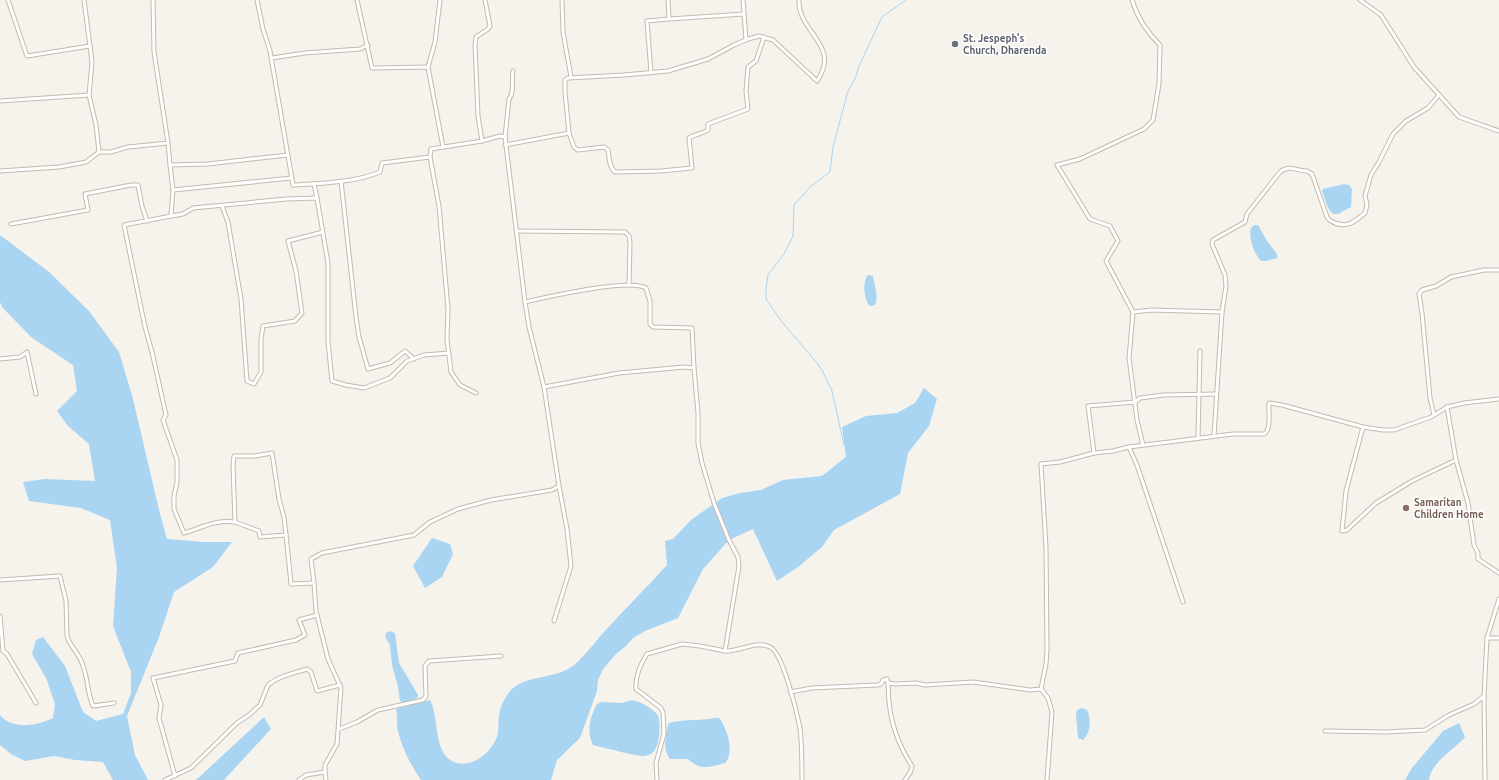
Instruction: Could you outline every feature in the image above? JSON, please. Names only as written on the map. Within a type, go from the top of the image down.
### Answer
[{"type":"street","points":[[8,0],[28,56],[90,46]]},
{"type":"street","points":[[84,0],[92,62],[89,95],[96,125],[99,152]]},
{"type":"street","points":[[153,0],[154,52],[168,143],[173,190],[171,216]]},
{"type":"street","points":[[257,0],[263,29],[272,58],[293,185],[314,184],[372,176],[380,172],[382,163],[430,157]]},
{"type":"street","points":[[357,0],[372,68],[428,67]]},
{"type":"street","points":[[440,0],[435,42],[428,67],[443,147]]},
{"type":"street","points":[[482,141],[478,116],[475,45],[476,37],[490,26],[485,0]]},
{"type":"street","points":[[562,0],[564,32],[570,77]]},
{"type":"street","points":[[668,0],[669,19]]},
{"type":"street","points":[[743,0],[746,40]]},
{"type":"street","points":[[764,37],[756,61],[748,67],[746,91],[748,109],[708,124],[708,130],[703,134],[688,138],[692,168],[661,171],[615,172],[611,165],[608,150],[604,147],[578,150],[574,147],[570,133],[565,92],[565,80],[570,77],[618,76],[668,71],[708,59],[746,40],[759,36],[764,37],[773,40],[817,81],[822,74],[825,60],[823,48],[803,18],[798,4],[799,0]]},
{"type":"street","points":[[1132,0],[1135,12],[1154,39],[1160,44],[1159,84],[1153,120],[1144,129],[1080,159],[1057,165],[1090,219],[1110,226],[1118,241],[1106,261],[1133,312],[1129,358],[1137,420],[1143,445]]},
{"type":"street","points":[[1360,0],[1381,15],[1414,67],[1459,117],[1499,131]]},
{"type":"street","points":[[651,73],[647,21],[744,14]]},
{"type":"street","points":[[272,58],[319,51],[360,49],[368,45]]},
{"type":"street","points":[[512,71],[512,87],[511,96],[508,99],[505,137],[516,231],[529,327],[544,387],[568,529],[571,566],[554,621]]},
{"type":"street","points":[[0,101],[89,95]]},
{"type":"street","points":[[1214,436],[1222,312],[1226,286],[1225,275],[1212,244],[1212,240],[1245,222],[1247,214],[1280,172],[1286,168],[1307,171],[1312,174],[1327,217],[1330,221],[1335,223],[1348,224],[1365,212],[1367,204],[1365,196],[1371,174],[1379,162],[1393,134],[1406,121],[1428,108],[1439,95]]},
{"type":"street","points":[[506,145],[570,133]]},
{"type":"street","points":[[476,393],[460,385],[451,372],[447,340],[448,309],[439,206],[430,157],[431,149],[482,141],[500,136],[505,137]]},
{"type":"street","points":[[0,171],[59,167],[86,162],[99,152],[111,152],[128,147],[168,143]]},
{"type":"street","points":[[170,165],[208,164],[288,155]]},
{"type":"street","points":[[173,190],[292,178]]},
{"type":"street","points":[[340,181],[356,317],[359,337],[368,368],[390,363],[406,351],[414,359]]},
{"type":"street","points":[[314,184],[328,263],[328,341],[332,381],[364,388],[390,378],[408,361],[424,355],[449,353]]},
{"type":"street","points":[[12,224],[88,210],[85,194],[131,185],[138,185],[142,206],[147,221]]},
{"type":"street","points":[[286,535],[260,537],[259,531],[235,522],[226,521],[211,524],[184,533],[174,509],[177,482],[177,460],[163,420],[166,414],[145,327],[124,225],[182,214],[193,208],[286,199],[317,198]]},
{"type":"street","points":[[222,206],[228,222],[241,299],[247,380],[254,384],[261,372],[261,339],[263,326],[295,321],[302,313],[296,271],[288,241],[323,232]]},
{"type":"street","points":[[516,231],[625,232],[630,236],[629,285]]},
{"type":"street","points":[[1434,415],[1430,398],[1419,294],[1422,290],[1436,286],[1451,277],[1484,270],[1499,270]]},
{"type":"street","points":[[525,302],[570,292],[639,285],[646,288],[650,301],[650,324],[653,327],[692,328],[698,413],[698,443],[702,463],[714,503],[727,536],[738,557],[739,566],[725,651]]},
{"type":"street","points":[[1133,312],[1151,310],[1222,312]]},
{"type":"street","points":[[1198,438],[1200,350]]},
{"type":"street","points":[[0,359],[20,357],[27,352],[36,394]]},
{"type":"street","points":[[544,387],[619,374],[684,367],[694,368]]},
{"type":"street","points":[[1094,453],[1088,406],[1135,402],[1140,398],[1164,395],[1216,394]]},
{"type":"street","points":[[1047,780],[1052,712],[1048,698],[1041,689],[1047,650],[1046,546],[1041,464],[1060,462],[1094,453],[1143,445],[1214,436],[1264,434],[1267,432],[1268,428],[1269,403],[1282,405],[1363,427],[1394,430],[1434,415],[1447,408],[1464,403],[1499,399]]},
{"type":"street","points":[[1447,408],[1456,460],[1468,503],[1474,545],[1478,553],[1478,558],[1499,573]]},
{"type":"street","points":[[1363,427],[1346,492],[1342,531],[1347,530],[1376,503],[1412,481],[1456,460]]},
{"type":"street","points":[[1129,447],[1137,465],[1183,602]]},
{"type":"street","points":[[235,522],[234,456],[272,454],[286,535],[291,584],[314,583]]},
{"type":"street","points":[[326,780],[324,772],[325,765],[337,744],[341,688],[328,659],[317,615],[311,559],[322,553],[414,534],[430,522],[458,508],[491,500],[552,490],[560,486]]},
{"type":"street","points":[[0,580],[60,576],[66,601],[68,641],[77,651],[83,664],[90,699],[93,706],[114,703]]},
{"type":"street","points":[[1485,780],[1484,696],[1487,638],[1499,599]]},
{"type":"street","points":[[174,776],[159,718],[161,705],[153,678],[235,661],[238,653],[296,640],[305,634],[298,620],[317,615]]},
{"type":"street","points":[[0,616],[3,651],[7,654],[36,703]]},
{"type":"street","points":[[1487,638],[1499,638]]},
{"type":"street","points":[[657,780],[656,763],[664,734],[663,713],[660,708],[636,689],[637,674],[641,663],[647,654],[682,644],[725,651],[766,645],[774,649],[783,666],[799,726],[802,758],[802,780]]},
{"type":"street","points":[[339,729],[357,722],[378,710],[423,700],[426,696],[425,666],[429,661],[501,656]]},
{"type":"street","points":[[165,780],[191,768],[237,723],[260,705],[268,685],[271,682],[307,669],[311,672],[317,691],[340,685]]},
{"type":"street","points":[[790,692],[812,688],[877,686],[881,684],[883,680],[887,679],[888,701],[896,736],[904,754],[912,766],[911,771],[905,780]]},
{"type":"street","points":[[888,683],[916,683],[925,685],[973,682],[1030,690],[1041,689]]},
{"type":"street","points":[[1325,731],[1386,732],[1425,730],[1449,715],[1474,704],[1484,696]]},
{"type":"street","points":[[299,780],[306,775],[324,772]]},
{"type":"water","points":[[1344,184],[1349,185],[1352,189],[1351,207],[1338,214],[1333,214],[1328,208],[1322,191],[1323,189]]},
{"type":"water","points":[[1254,225],[1258,225],[1267,241],[1277,254],[1277,258],[1261,261],[1258,258],[1250,236],[1251,228]]},
{"type":"water","points":[[0,235],[49,272],[89,311],[119,352],[133,399],[167,539],[203,542],[232,542],[213,567],[174,592],[159,637],[127,716],[135,755],[148,780],[113,780],[103,762],[75,760],[54,756],[25,761],[11,754],[0,745],[0,715],[5,720],[18,725],[32,725],[53,718],[55,704],[46,678],[32,654],[36,640],[43,637],[65,666],[83,712],[96,721],[123,714],[131,693],[131,672],[113,626],[117,568],[110,520],[81,508],[29,501],[23,482],[45,479],[95,481],[89,444],[68,426],[57,411],[77,391],[73,365],[31,337],[2,307],[0,302]]},
{"type":"water","points":[[868,275],[873,276],[876,294],[875,305],[870,306],[866,300],[864,291],[866,278]]},
{"type":"water","points":[[924,388],[937,399],[929,426],[908,453],[900,494],[834,530],[822,547],[798,567],[777,581],[753,529],[729,540],[703,569],[678,618],[645,631],[633,638],[603,669],[598,680],[597,691],[580,738],[557,760],[551,780],[421,780],[404,750],[397,728],[396,709],[430,700],[440,745],[449,759],[463,764],[481,758],[494,743],[497,737],[500,709],[509,692],[526,681],[559,673],[574,665],[586,654],[600,636],[667,565],[665,541],[673,539],[691,520],[722,498],[740,493],[761,490],[783,480],[822,476],[846,457],[842,427],[866,416],[897,413],[915,403]]},
{"type":"water","points":[[432,538],[450,544],[453,554],[442,577],[425,588],[413,566]]},
{"type":"water","points":[[391,631],[395,634],[399,663],[418,695],[417,698],[404,703],[400,701],[392,665],[390,645],[385,637],[386,633]]},
{"type":"water","points":[[632,700],[646,706],[658,715],[659,734],[654,751],[646,756],[640,756],[593,745],[589,730],[592,714],[597,704],[602,702],[622,703]]},
{"type":"water","points":[[1082,708],[1087,710],[1090,722],[1089,730],[1083,740],[1078,738],[1076,715],[1077,710]]},
{"type":"water","points":[[264,717],[271,729],[224,780],[196,780]]},
{"type":"water","points":[[719,718],[722,722],[729,740],[730,747],[728,759],[725,763],[715,766],[701,767],[692,763],[688,759],[670,759],[665,746],[668,724],[676,721]]},
{"type":"water","points":[[1459,723],[1465,737],[1434,767],[1429,780],[1405,780],[1412,768],[1443,731]]},
{"type":"waterway","points":[[844,445],[832,391],[823,372],[818,364],[782,322],[766,299],[766,289],[768,275],[784,254],[793,236],[794,205],[810,187],[830,172],[833,147],[848,91],[855,79],[859,66],[882,17],[906,0]]},
{"type":"place","name":"St. Jespeph's Church, Dharenda","points":[[955,44]]},
{"type":"place","name":"Samaritan Children Home","points":[[1406,508]]}]
